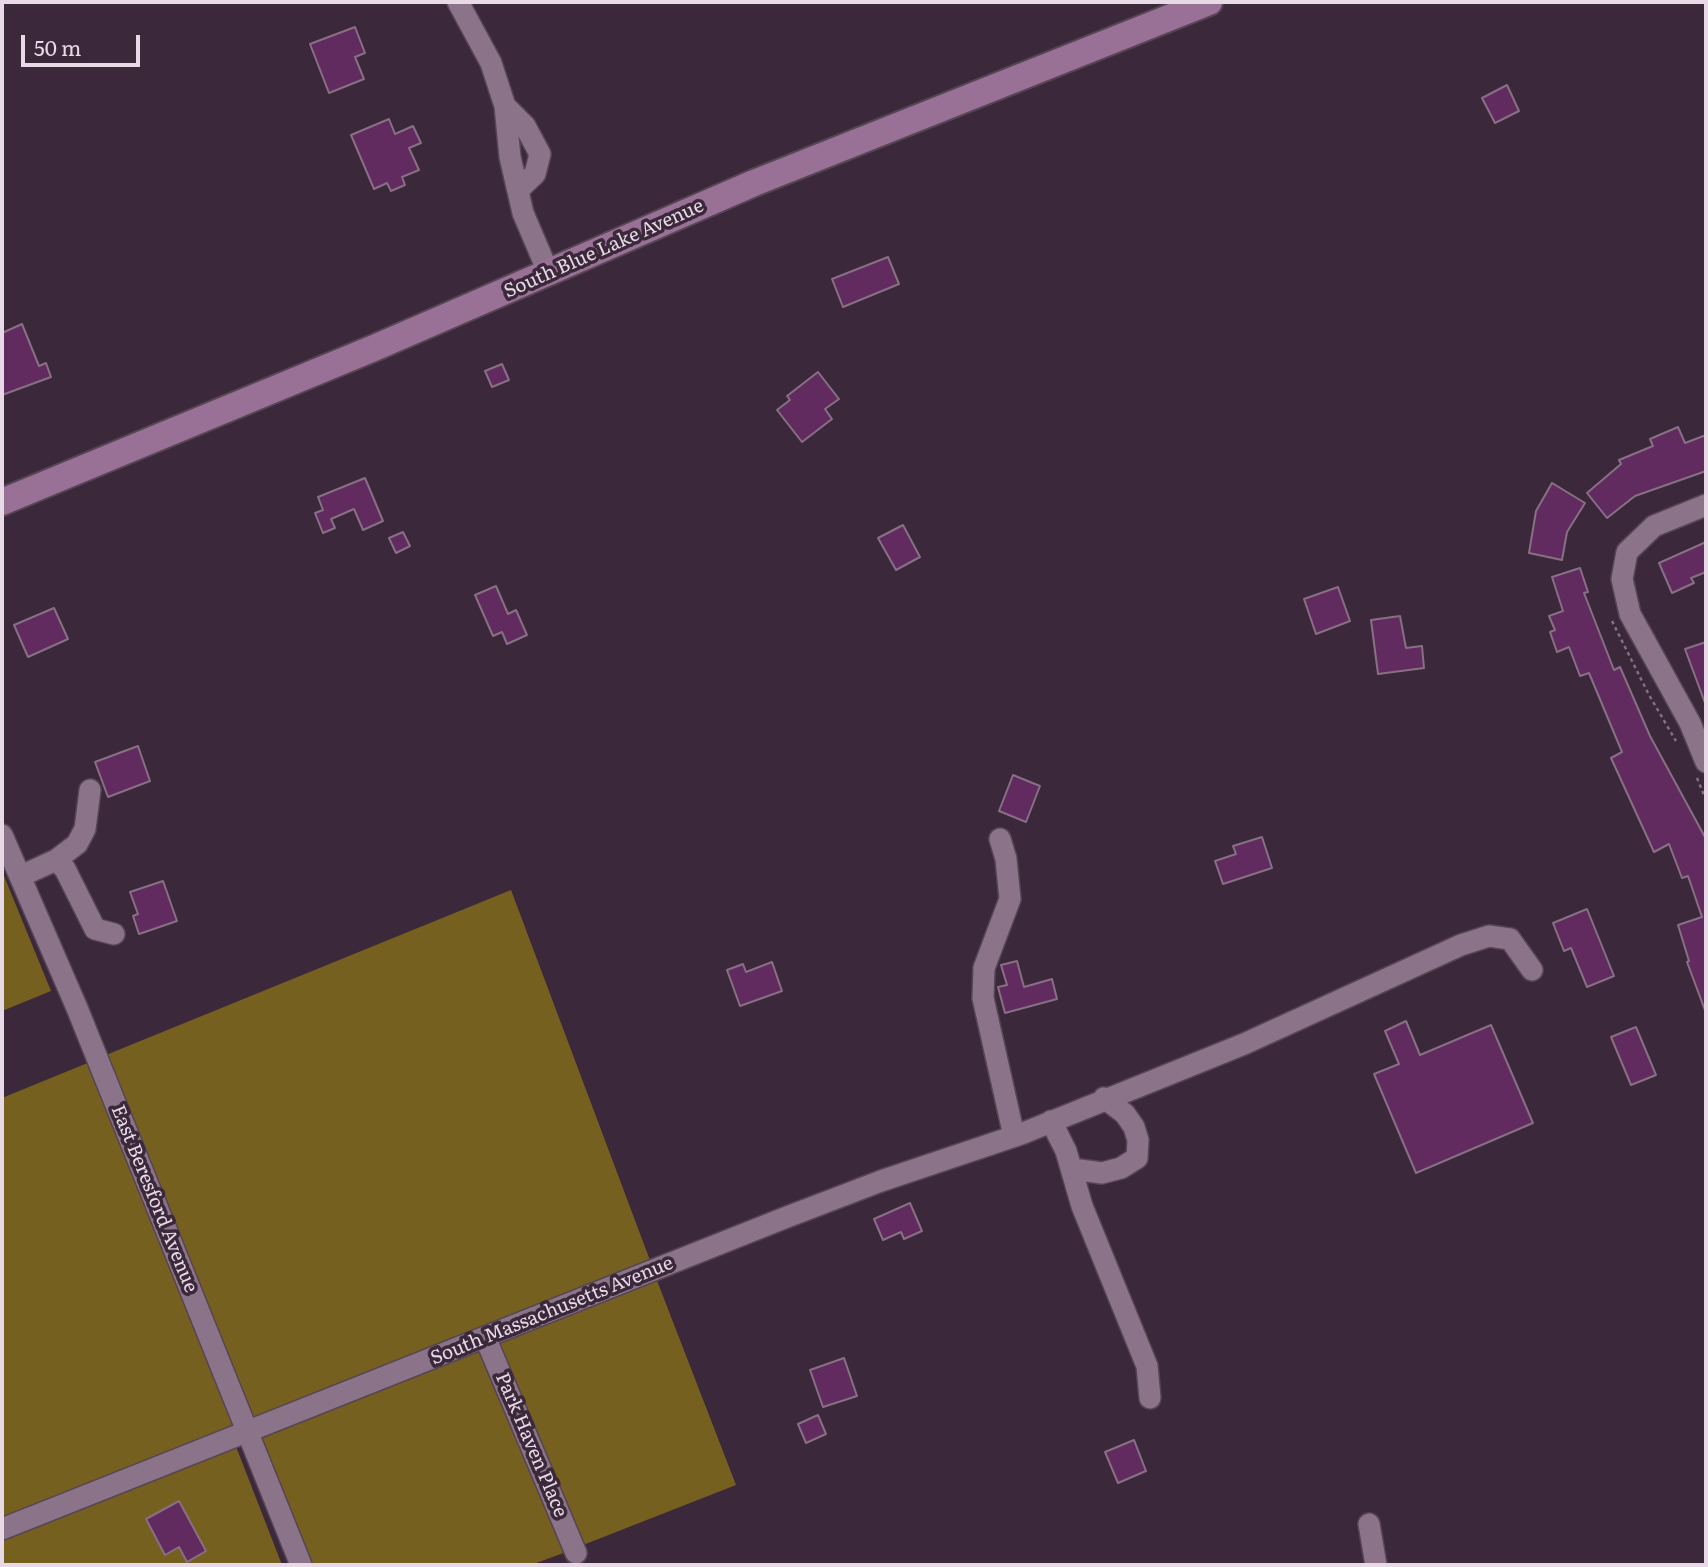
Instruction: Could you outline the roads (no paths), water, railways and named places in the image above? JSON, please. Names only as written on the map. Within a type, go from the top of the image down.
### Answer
[{"type":"main road","name":"South Blue Lake Avenue","points":[[2,501],[549,274],[754,183],[1209,2]]},
{"type":"street","points":[[458,2],[491,63],[505,106],[510,157],[523,213],[549,274]]},
{"type":"street","points":[[505,106],[525,126],[540,155],[536,174],[518,190]]},
{"type":"street","points":[[1706,505],[1654,526],[1627,552],[1622,579],[1630,614],[1698,720],[1706,762]]},
{"type":"street","points":[[22,876],[56,860],[77,844],[85,829],[90,790]]},
{"type":"street","name":"East Beresford Avenue","points":[[2,835],[22,876],[301,1565]]},
{"type":"street","points":[[1000,839],[1010,884],[1010,899],[984,968],[983,998],[1014,1136]]},
{"type":"street","points":[[56,860],[65,869],[95,929],[114,934]]},
{"type":"street","name":"South Massachusetts Avenue","points":[[2,1529],[881,1181],[1014,1136],[1244,1044],[1461,945],[1489,936],[1510,939],[1532,970]]},
{"type":"street","points":[[1072,1169],[1102,1173],[1121,1168],[1137,1157],[1138,1140],[1133,1127],[1125,1114],[1104,1098]]},
{"type":"street","points":[[1051,1121],[1072,1169],[1082,1206],[1147,1366],[1150,1398]]},
{"type":"street","name":"Park Haven Place","points":[[485,1338],[576,1553]]},
{"type":"street","points":[[1369,1524],[1376,1565]]}]
